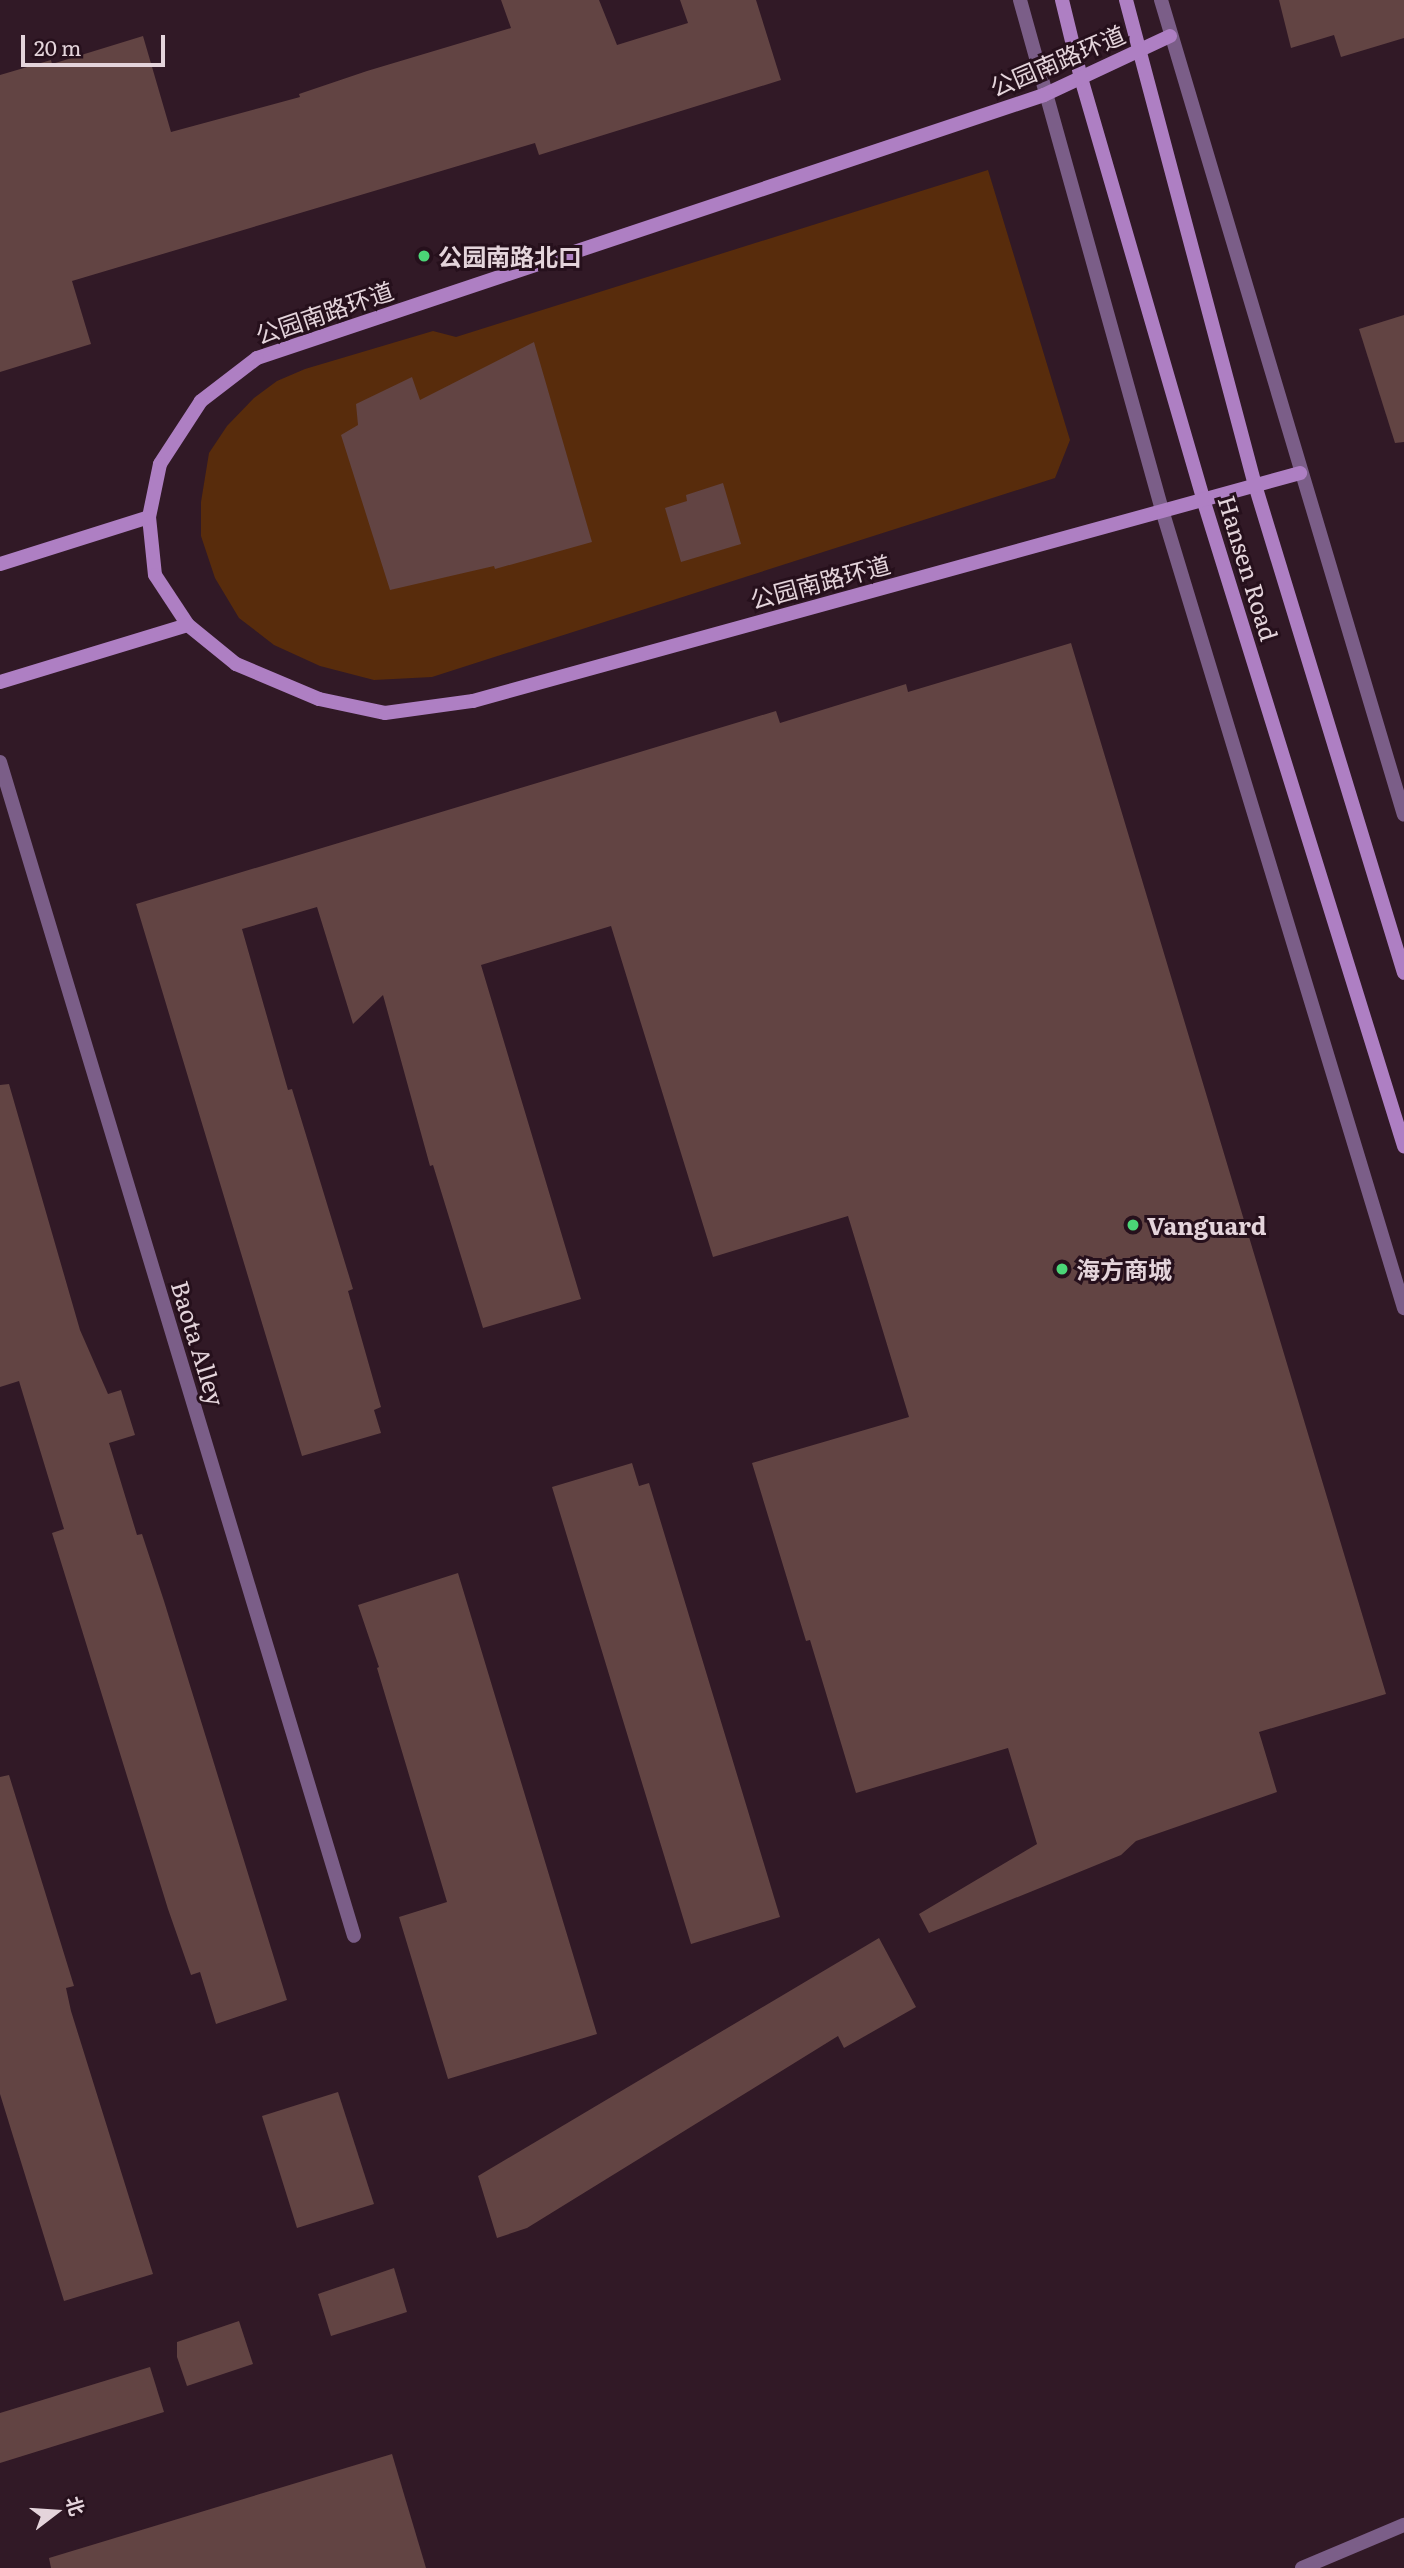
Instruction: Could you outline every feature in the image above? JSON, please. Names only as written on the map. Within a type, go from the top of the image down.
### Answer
[{"type":"main road","name":"Hansen Road","points":[[1062,0],[1081,78],[1203,499],[1404,1146]]},
{"type":"main road","name":"Hansen Road","points":[[1126,0],[1255,485],[1404,973]]},
{"type":"main road","name":"公园南路环道","points":[[1170,36],[1044,95],[257,358],[201,401],[160,464],[149,517],[155,575],[188,625],[236,664],[319,699],[385,713],[473,701],[1300,473]]},
{"type":"main road","points":[[0,564],[149,517]]},
{"type":"main road","points":[[0,682],[188,625]]},
{"type":"street","points":[[1020,0],[1044,95],[1162,510],[1404,1308]]},
{"type":"street","points":[[1161,0],[1404,815]]},
{"type":"street","name":"Baota Alley","points":[[0,762],[354,1936]]},
{"type":"street","points":[[1303,2568],[1404,2525]]},
{"type":"shaded area","points":[[988,170],[1070,440],[1055,478],[432,677],[374,680],[320,666],[274,645],[239,618],[215,578],[201,536],[201,502],[209,453],[227,426],[254,398],[277,381],[305,369],[433,331],[456,337]]},
{"type":"building","points":[[501,0],[599,0],[617,45],[688,23],[680,0],[756,0],[781,80],[539,155],[535,143],[72,281],[91,344],[0,372],[0,75],[51,60],[52,64],[143,36],[171,132],[300,97],[299,94],[367,71],[511,28]]},
{"type":"building","points":[[1279,0],[1404,0],[1404,38],[1341,57],[1334,35],[1291,48]]},
{"type":"building","points":[[1404,315],[1404,442],[1395,443],[1359,329]]},
{"type":"building","points":[[534,342],[592,542],[495,569],[494,566],[390,590],[341,435],[358,425],[356,404],[412,377],[420,400]]},
{"type":"building","points":[[723,483],[741,544],[681,562],[665,508],[687,501],[686,495]]},
{"type":"building","points":[[1071,643],[1386,1694],[1259,1732],[1277,1792],[1136,1841],[1121,1855],[929,1933],[919,1914],[1037,1844],[1008,1748],[856,1793],[810,1640],[806,1641],[752,1463],[909,1417],[848,1216],[713,1257],[611,926],[481,965],[581,1299],[483,1328],[433,1165],[430,1166],[383,995],[353,1024],[317,907],[242,929],[288,1090],[292,1089],[353,1289],[348,1291],[381,1407],[374,1410],[381,1433],[302,1456],[136,904],[776,711],[780,723],[906,684],[908,692]]},
{"type":"building","points":[[9,1084],[80,1330],[108,1394],[121,1390],[135,1435],[109,1443],[137,1535],[142,1534],[164,1601],[287,2000],[216,2024],[200,1972],[191,1975],[168,1909],[52,1533],[64,1529],[19,1381],[0,1387],[0,1085]]},
{"type":"building","points":[[632,1463],[639,1486],[649,1483],[780,1917],[691,1944],[552,1487]]},
{"type":"building","points":[[458,1573],[597,2034],[448,2079],[399,1917],[447,1902],[377,1668],[379,1667],[358,1605]]},
{"type":"building","points":[[9,1775],[74,1986],[66,1988],[71,2011],[153,2274],[64,2301],[0,2094],[0,1777]]},
{"type":"building","points":[[879,1938],[916,2007],[844,2048],[838,2036],[527,2228],[497,2238],[478,2176]]},
{"type":"building","points":[[338,2092],[374,2204],[297,2228],[262,2116]]},
{"type":"building","points":[[394,2268],[407,2312],[331,2336],[318,2294]]},
{"type":"building","points":[[239,2321],[253,2364],[187,2386],[177,2357],[177,2342]]},
{"type":"building","points":[[150,2367],[164,2412],[0,2463],[0,2413]]},
{"type":"building","points":[[392,2454],[426,2568],[51,2568],[49,2558]]},
{"type":"place","name":"公园南路北口","points":[[424,256]]},
{"type":"place","name":"Vanguard","points":[[1133,1225]]},
{"type":"place","name":"海方商城","points":[[1062,1269]]}]
